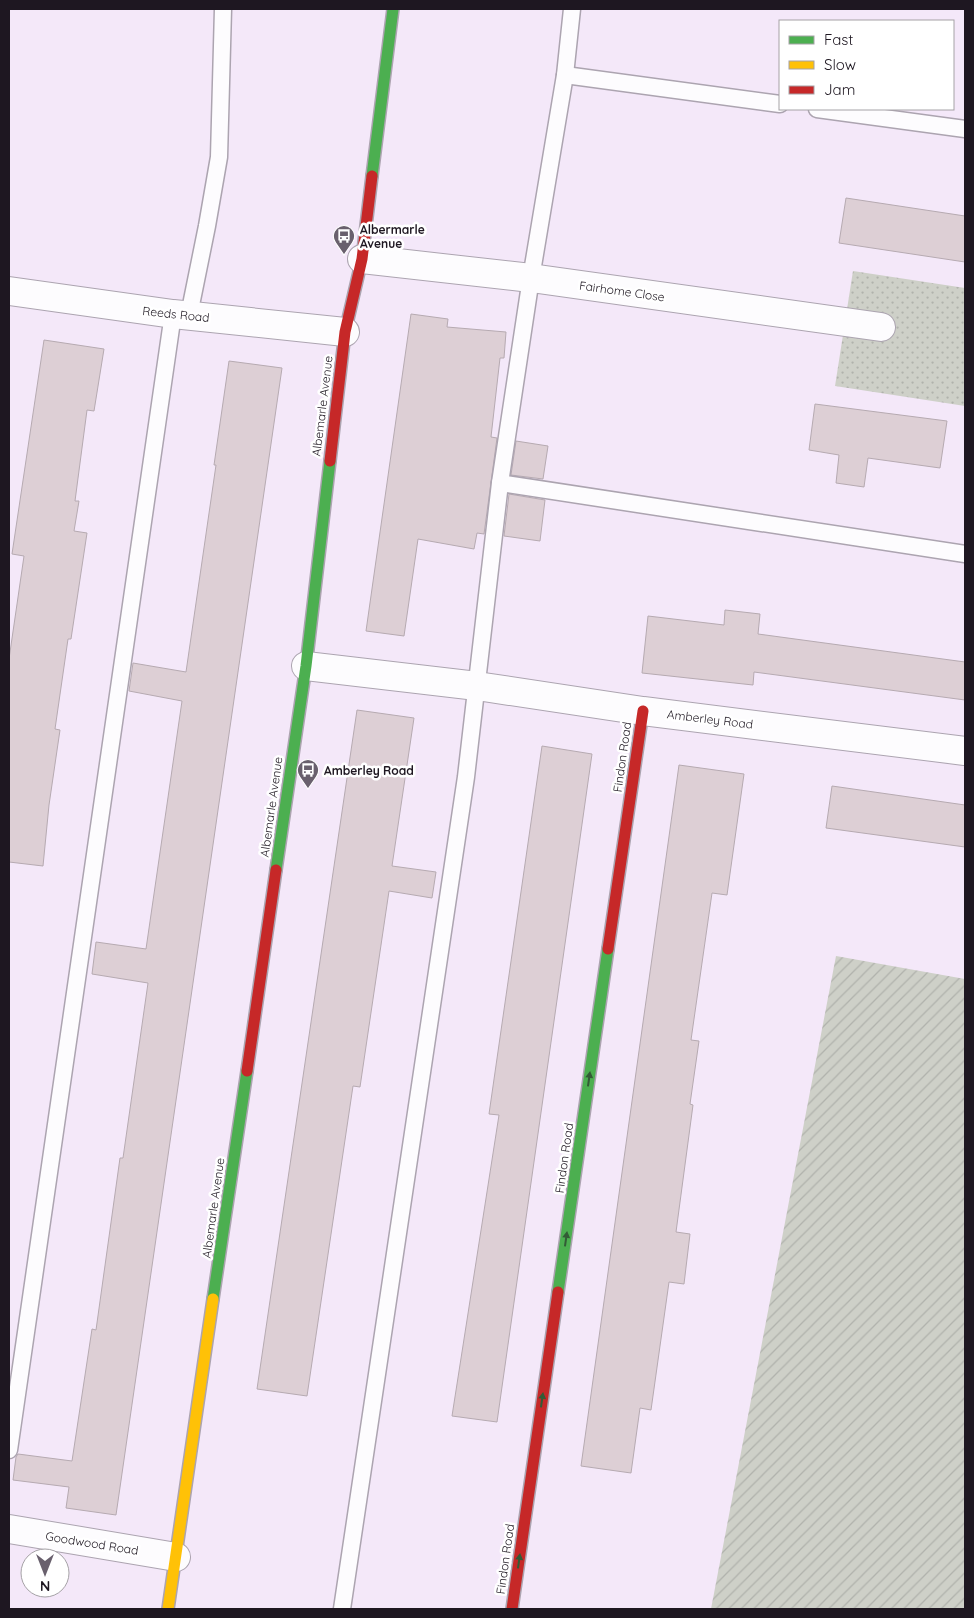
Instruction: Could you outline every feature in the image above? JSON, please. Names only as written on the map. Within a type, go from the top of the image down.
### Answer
[{"type":"street","name":"Albemarle Avenue","points":[[168,1609],[306,666],[344,332],[362,259],[392,9]]},
{"type":"street","name":"Fairhome Close","points":[[362,259],[531,278],[881,327]]},
{"type":"street","name":"Reeds Road","points":[[9,291],[181,315],[344,332]]},
{"type":"street","name":"Amberley Road","points":[[306,666],[477,686],[643,711],[965,751]]},
{"type":"street","name":"Findon Road","points":[[512,1609],[643,711]]},
{"type":"street","name":"Goodwood Road","points":[[9,1529],[176,1557]]},
{"type":"lane","points":[[9,1450],[181,315],[208,226],[219,158],[223,9]]},
{"type":"lane","points":[[342,1609],[466,777],[500,483],[531,278],[565,75],[572,9]]},
{"type":"lane","points":[[565,75],[779,104]]},
{"type":"lane","points":[[824,110],[965,129]]},
{"type":"lane","points":[[500,483],[965,554]]},
{"type":"shaded area","points":[[853,271],[965,288],[965,406],[835,386]]},
{"type":"shaded area","points":[[836,956],[965,979],[965,1609],[711,1609]]},
{"type":"building","points":[[846,198],[965,216],[965,262],[839,243]]},
{"type":"building","points":[[411,314],[448,319],[447,327],[506,332],[504,358],[500,358],[491,437],[497,438],[484,534],[477,533],[474,549],[418,539],[404,636],[366,631]]},
{"type":"building","points":[[44,340],[104,349],[94,411],[87,410],[75,501],[79,501],[74,531],[87,533],[71,639],[68,639],[55,729],[60,730],[49,805],[43,866],[9,862],[9,659],[24,556],[12,554]]},
{"type":"building","points":[[229,361],[282,368],[116,1515],[66,1508],[69,1487],[13,1480],[18,1454],[72,1461],[92,1329],[96,1330],[120,1158],[123,1158],[148,983],[92,974],[96,942],[146,949],[182,701],[129,691],[133,663],[186,672]]},
{"type":"building","points":[[815,404],[947,421],[940,468],[868,458],[864,487],[836,483],[839,455],[809,450]]},
{"type":"building","points":[[516,441],[548,446],[543,479],[511,475]]},
{"type":"building","points":[[509,494],[545,500],[540,541],[504,536]]},
{"type":"building","points":[[725,610],[760,614],[758,634],[965,662],[965,700],[754,672],[753,685],[642,673],[648,616],[724,625]]},
{"type":"building","points":[[357,710],[414,718],[392,866],[436,872],[432,898],[389,891],[360,1087],[353,1086],[307,1396],[257,1389]]},
{"type":"building","points":[[542,746],[592,754],[497,1422],[452,1416],[499,1115],[489,1114]]},
{"type":"building","points":[[679,765],[744,774],[727,895],[712,893],[691,1040],[699,1041],[690,1104],[693,1105],[676,1232],[690,1234],[684,1284],[669,1282],[651,1410],[640,1408],[631,1473],[581,1466]]},
{"type":"building","points":[[832,786],[965,805],[965,847],[826,828]]},
{"type":"traffic: fast","points":[[372,176],[393,9]]},
{"type":"traffic: fast","points":[[276,870],[306,666],[330,461]]},
{"type":"traffic: fast","points":[[558,1292],[608,949]]},
{"type":"traffic: fast","points":[[213,1299],[247,1071]]},
{"type":"traffic: slow","points":[[168,1609],[213,1299]]},
{"type":"traffic: jam","points":[[330,461],[345,332],[362,259],[372,176]]},
{"type":"traffic: jam","points":[[608,949],[643,711]]},
{"type":"traffic: jam","points":[[247,1071],[276,870]]},
{"type":"traffic: jam","points":[[512,1609],[558,1292]]},
{"type":"place","name":"Albermarle Avenue","points":[[344,255]]},
{"type":"place","name":"Amberley Road","points":[[308,789]]}]
